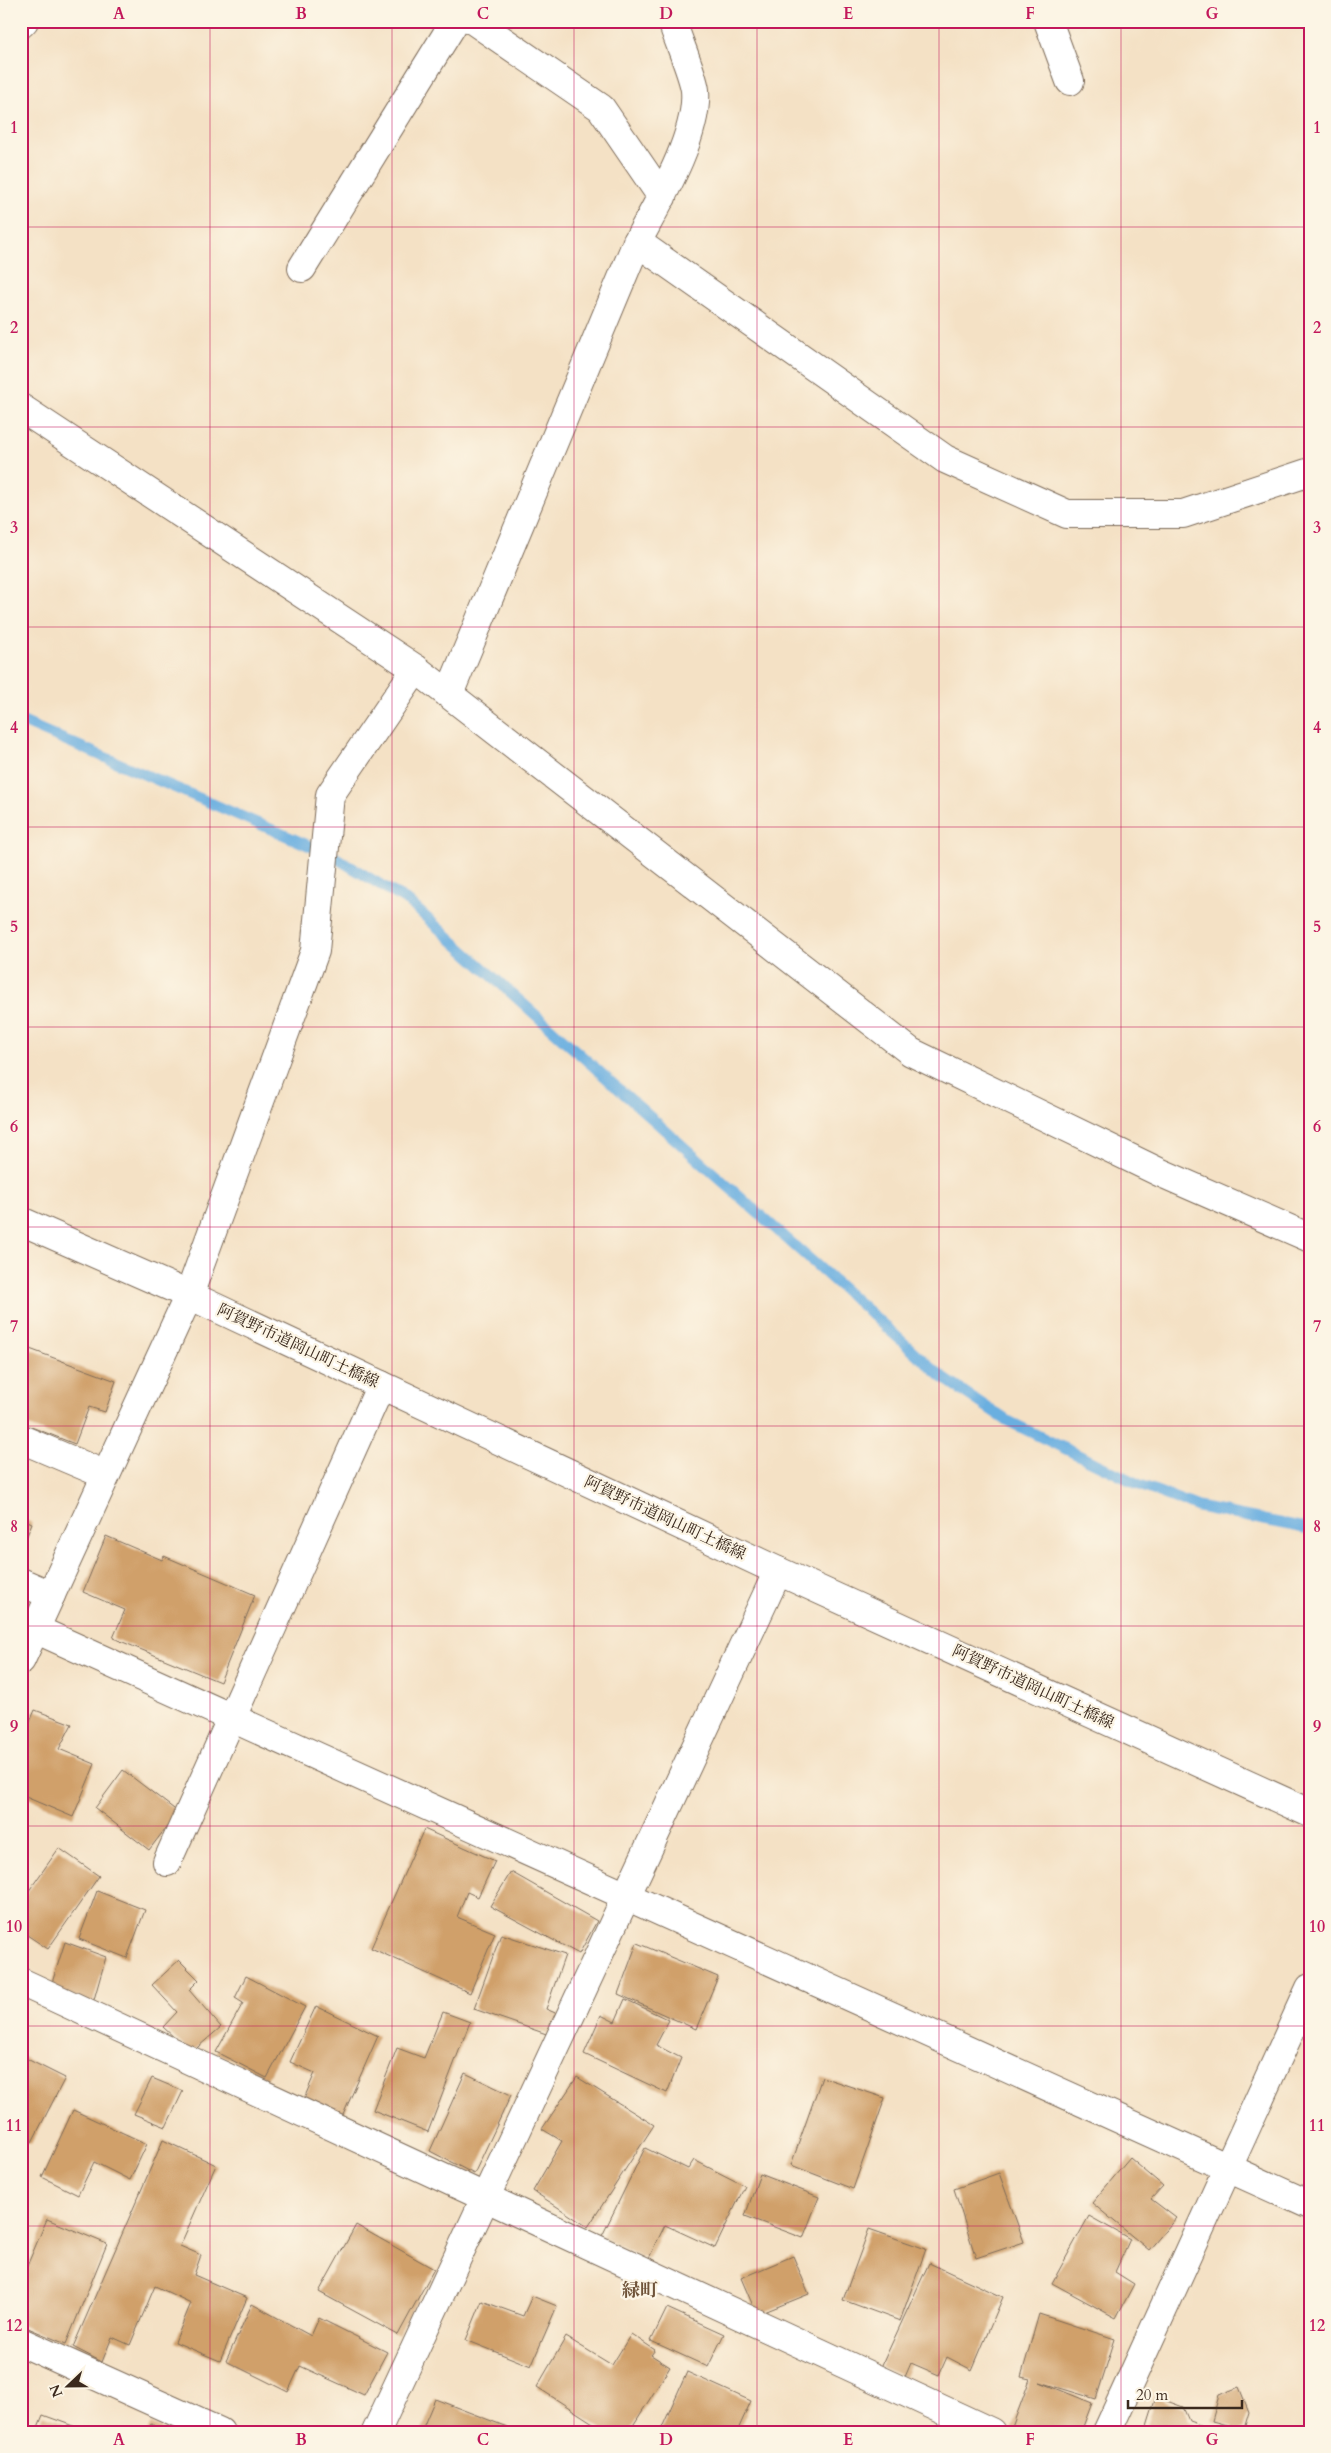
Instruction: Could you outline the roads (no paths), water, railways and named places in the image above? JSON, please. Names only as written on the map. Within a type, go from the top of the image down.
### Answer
[{"type":"street","points":[[21,24],[24,21]]},
{"type":"street","points":[[302,268],[455,21]]},
{"type":"street","points":[[474,21],[601,108],[662,197]]},
{"type":"street","points":[[1048,21],[1070,81]]},
{"type":"street","points":[[448,694],[637,242],[662,197],[690,134],[695,90],[680,24]]},
{"type":"street","points":[[637,242],[945,459],[1067,514],[1182,514],[1310,472]]},
{"type":"street","points":[[21,408],[416,669],[911,1052],[1159,1172],[1310,1238]]},
{"type":"street","points":[[21,1660],[189,1295],[315,951],[330,795],[416,669]]},
{"type":"street","name":"阿賀野市道岡山町土橋線","points":[[21,1221],[189,1295],[778,1571],[1310,1814]]},
{"type":"street","points":[[167,1862],[381,1385]]},
{"type":"street","points":[[21,1439],[106,1475]]},
{"type":"street","points":[[376,2432],[778,1571]]},
{"type":"street","points":[[21,1582],[51,1595]]},
{"type":"street","points":[[35,1629],[1310,2205]]},
{"type":"street","points":[[21,1982],[991,2432]]},
{"type":"street","points":[[1107,2432],[1310,1988]]},
{"type":"street","points":[[21,2342],[220,2432]]},
{"type":"waterway","points":[[21,721],[333,856],[409,902],[942,1377],[1006,1420],[1140,1485],[1198,1507],[1310,1529]]},
{"type":"district","name":"緑町","points":[[640,2290]]}]
